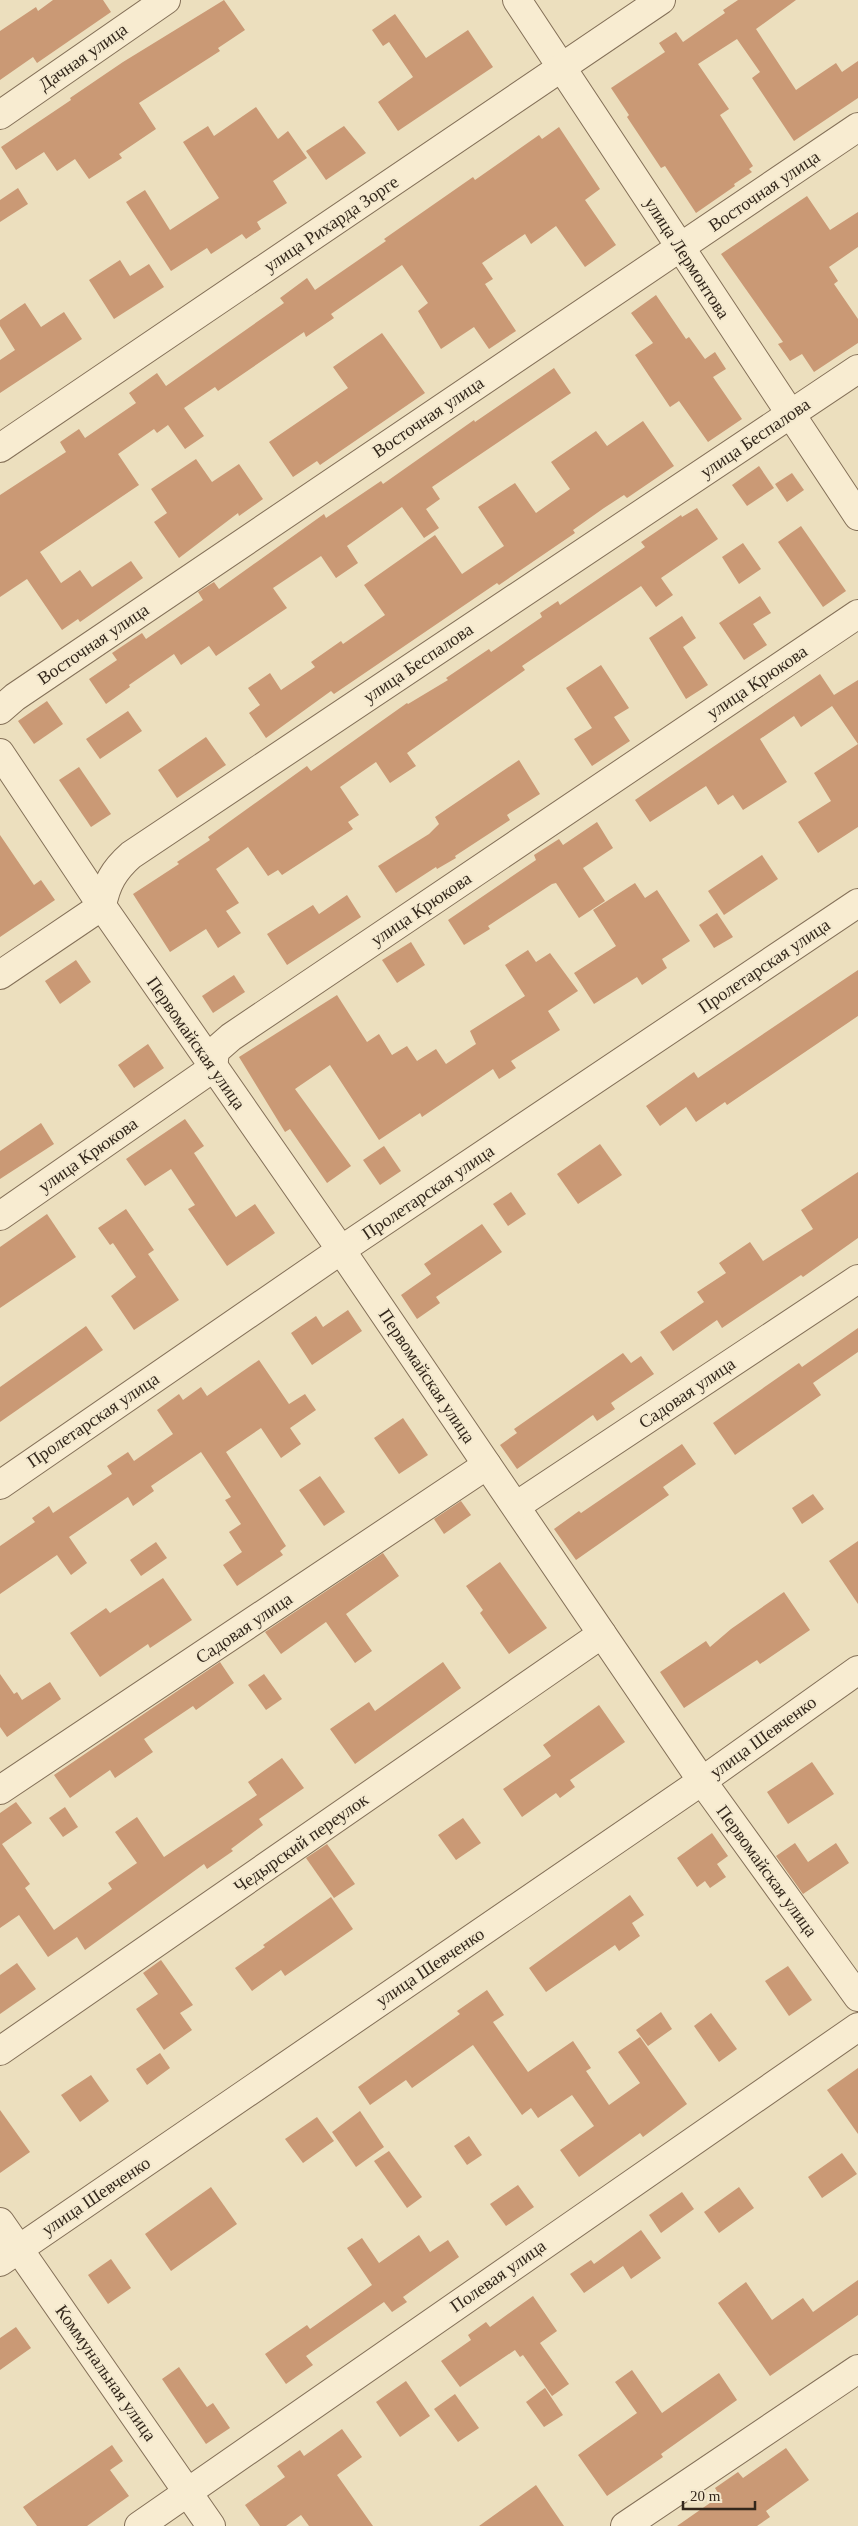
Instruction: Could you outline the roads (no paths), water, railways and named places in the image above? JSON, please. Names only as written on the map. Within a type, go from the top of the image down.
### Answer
[{"type":"street","name":"Дачная улица","points":[[0,115],[166,0]]},
{"type":"street","name":"улица Лермонтова","points":[[517,0],[679,248],[858,516]]},
{"type":"street","name":"улица Рихарда Зорге","points":[[0,448],[661,0]]},
{"type":"street","name":"Восточная улица","points":[[0,710],[23,691],[858,127]]},
{"type":"street","name":"улица Беспалова","points":[[102,906],[109,881],[117,868],[130,855],[858,369]]},
{"type":"street","name":"улица Крюкова","points":[[0,1216],[213,1068],[215,1051],[231,1037],[858,614]]},
{"type":"street","name":"Первомайская улица","points":[[0,753],[102,906],[341,1250],[702,1781],[858,1996]]},
{"type":"street","name":"Пролетарская улица","points":[[0,1485],[341,1250],[858,903]]},
{"type":"street","points":[[0,975],[102,906]]},
{"type":"street","name":"Садовая улица","points":[[516,1506],[858,1280]]},
{"type":"street","name":"Садовая улица","points":[[0,1790],[488,1465]]},
{"type":"street","name":"Чедырский переулок","points":[[0,2051],[602,1634]]},
{"type":"street","name":"улица Шевченко","points":[[10,2255],[702,1781],[858,1670]]},
{"type":"street","name":"Полевая улица","points":[[139,2526],[858,2026]]},
{"type":"street","name":"Коммунальная улица","points":[[0,2222],[10,2255],[188,2491],[211,2526]]},
{"type":"street","points":[[625,2526],[858,2369]]}]
